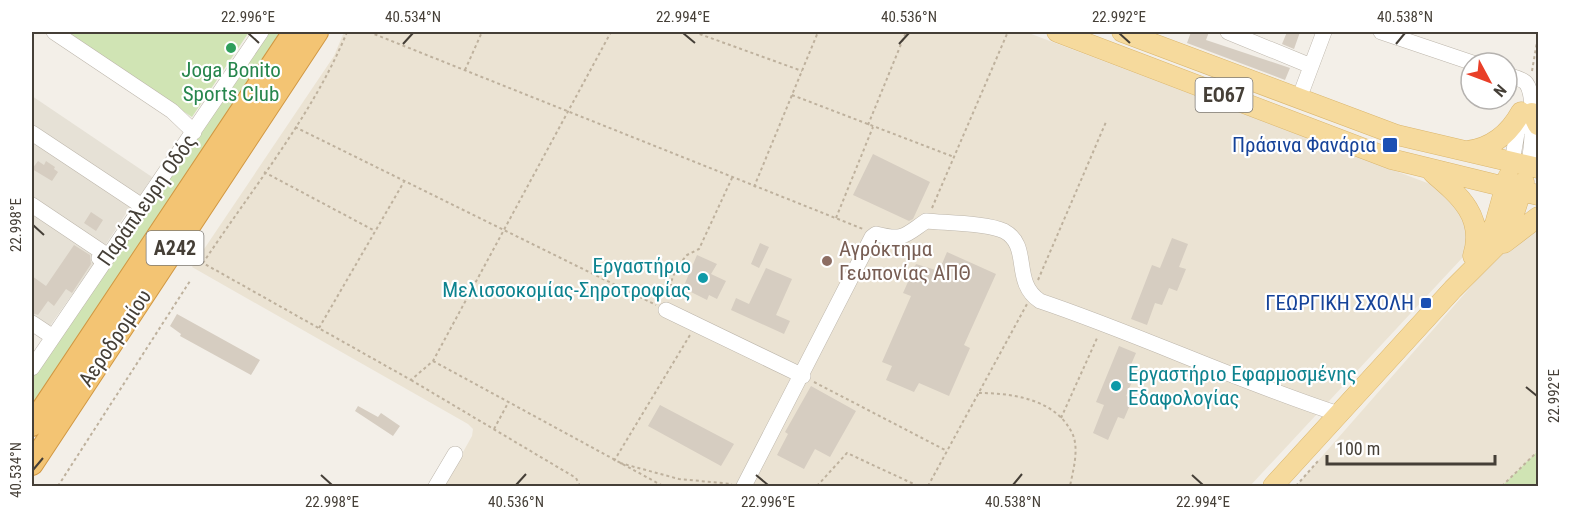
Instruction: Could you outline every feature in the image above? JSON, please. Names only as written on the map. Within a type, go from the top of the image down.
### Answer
[{"type":"highway","name":"Αεροδρομίου","points":[[32,425],[294,32]]},
{"type":"highway","name":"Αεροδρομίου","points":[[32,464],[317,32]]},
{"type":"main road","name":"ΕΟ67","points":[[1057,32],[1391,159],[1522,192]]},
{"type":"main road","name":"ΕΟ67","points":[[1122,32],[1397,135],[1526,165]]},
{"type":"main road","points":[[1460,151],[1480,148],[1500,139],[1515,122],[1530,117]]},
{"type":"main road","points":[[1273,486],[1477,260],[1506,233],[1522,192],[1526,165]]},
{"type":"main road","points":[[1428,170],[1461,198],[1474,218],[1477,260]]},
{"type":"main road","points":[[1477,260],[1539,217]]},
{"type":"street","points":[[54,32],[172,111],[194,132]]},
{"type":"street","name":"Παράπλευρη Οδός","points":[[32,368],[261,32]]},
{"type":"street","points":[[1228,32],[1311,66]]},
{"type":"street","points":[[1303,88],[1324,32]]},
{"type":"street","points":[[1381,32],[1459,58]]},
{"type":"street","points":[[1519,78],[1528,87],[1533,142],[1526,165]]},
{"type":"street","points":[[32,133],[142,206]]},
{"type":"street","points":[[32,205],[108,256]]},
{"type":"street","points":[[744,486],[803,376],[869,242],[876,234],[894,238],[908,236],[926,221],[1003,231],[1014,239],[1021,249],[1020,266],[1031,295],[1040,301],[1104,323],[1287,397],[1339,414]]},
{"type":"street","points":[[666,310],[803,376]]},
{"type":"street","points":[[32,323],[53,337]]},
{"type":"street","points":[[436,486],[455,454]]},
{"type":"path","points":[[347,32],[337,57],[295,127],[203,263],[494,429],[576,478],[580,486]]},
{"type":"path","points":[[369,32],[876,234]]},
{"type":"path","points":[[465,70],[482,32]]},
{"type":"path","points":[[411,380],[433,361],[506,229],[566,111],[611,32]]},
{"type":"path","points":[[694,32],[802,71]]},
{"type":"path","points":[[754,187],[818,32]]},
{"type":"path","points":[[868,125],[906,32]]},
{"type":"path","points":[[926,221],[1007,34]]},
{"type":"path","points":[[1532,71],[1539,36]]},
{"type":"path","points":[[792,95],[954,157]]},
{"type":"path","points":[[928,486],[1031,295],[1106,122]]},
{"type":"path","points":[[295,127],[506,229],[666,310],[673,296],[671,282],[677,267],[687,255],[699,249],[732,178]]},
{"type":"path","points":[[836,218],[873,127]]},
{"type":"path","points":[[264,172],[375,231]]},
{"type":"path","points":[[318,328],[405,180]]},
{"type":"path","points":[[58,486],[190,281]]},
{"type":"path","points":[[1061,418],[1104,323]]},
{"type":"path","points":[[614,461],[696,325]]},
{"type":"path","points":[[433,361],[663,486]]},
{"type":"path","points":[[803,376],[947,451]]},
{"type":"path","points":[[979,393],[1025,397],[1061,418],[1073,436],[1075,454],[1070,486]]},
{"type":"path","points":[[494,429],[508,403]]},
{"type":"path","points":[[1502,486],[1539,451]]},
{"type":"path","points":[[817,486],[828,477],[847,453],[918,486]]},
{"type":"path","points":[[614,461],[679,479],[744,486]]},
{"type":"shaded area","name":"Αγρόκτημα Γεωπονίας ΑΠΘ","points":[[344,32],[1026,32],[1438,187],[1453,196],[1469,230],[1464,256],[1250,486],[444,486],[472,436],[473,429],[468,424],[192,267],[334,56]]},
{"type":"shaded area","points":[[32,96],[152,177],[138,199],[32,128]]},
{"type":"shaded area","points":[[32,137],[133,203],[102,250],[32,203]]},
{"type":"shaded area","points":[[32,210],[100,255],[47,330],[32,320]]},
{"type":"shaded area","points":[[1538,228],[1538,486],[1296,486],[1495,259],[1513,241]]},
{"type":"green space","points":[[63,32],[249,32],[192,117]]},
{"type":"green space","points":[[267,32],[284,32],[32,413],[32,378]]},
{"type":"green space","points":[[1538,451],[1538,486],[1502,486]]},
{"type":"building","points":[[1191,32],[1209,32],[1206,40],[1290,68],[1285,80],[1187,43]]},
{"type":"building","points":[[1287,32],[1300,32],[1294,49],[1282,44]]},
{"type":"building","points":[[873,154],[930,182],[913,219],[909,221],[853,195]]},
{"type":"building","points":[[38,161],[44,165],[46,161],[55,167],[54,169],[58,172],[52,181],[32,169]]},
{"type":"building","points":[[91,212],[103,220],[96,231],[84,223]]},
{"type":"building","points":[[1172,238],[1188,244],[1179,267],[1186,269],[1177,291],[1169,288],[1162,305],[1155,303],[1147,325],[1131,319],[1152,265],[1160,268]]},
{"type":"building","points":[[760,243],[769,247],[759,268],[751,264]]},
{"type":"building","points":[[74,245],[90,255],[91,264],[72,293],[66,289],[54,306],[48,301],[38,315],[32,313],[32,276],[46,286]]},
{"type":"building","points":[[947,252],[996,274],[964,345],[970,348],[949,396],[919,383],[914,392],[886,380],[892,366],[882,362],[911,296],[903,293],[916,264],[939,271]]},
{"type":"building","name":"Εργαστήριο Μελισσοκομίας-Σηροτροφίας","points":[[697,255],[717,264],[711,274],[726,281],[717,299],[709,295],[707,300],[683,288]]},
{"type":"building","points":[[766,268],[792,279],[776,315],[790,321],[784,334],[731,310],[736,298],[749,304]]},
{"type":"building","points":[[177,314],[260,360],[251,375],[180,336],[181,334],[170,326]]},
{"type":"building","name":"Εργαστήριο Εφαρμοσμένης Εδαφολογίας","points":[[1119,346],[1136,353],[1127,374],[1134,377],[1126,396],[1133,398],[1124,419],[1118,417],[1108,440],[1093,433],[1104,405],[1096,402]]},
{"type":"building","points":[[811,386],[856,411],[830,457],[815,449],[804,469],[777,455],[788,434],[785,432]]},
{"type":"building","points":[[660,405],[734,444],[721,466],[648,426]]},
{"type":"building","points":[[358,406],[378,417],[381,413],[400,426],[393,436],[355,411]]},
{"type":"place","name":"Joga Bonito Sports Club","points":[[231,48]]},
{"type":"place","name":"Πράσινα Φανάρια","points":[[1390,145]]},
{"type":"place","name":"Αγρόκτημα Γεωπονίας ΑΠΘ","points":[[827,261]]},
{"type":"place","name":"Εργαστήριο Μελισσοκομίας-Σηροτροφίας","points":[[703,278]]},
{"type":"place","name":"ΓΕΩΡΓΙΚΗ ΣΧΟΛΗ","points":[[1426,303]]},
{"type":"place","name":"Εργαστήριο Εφαρμοσμένης Εδαφολογίας","points":[[1116,386]]}]
